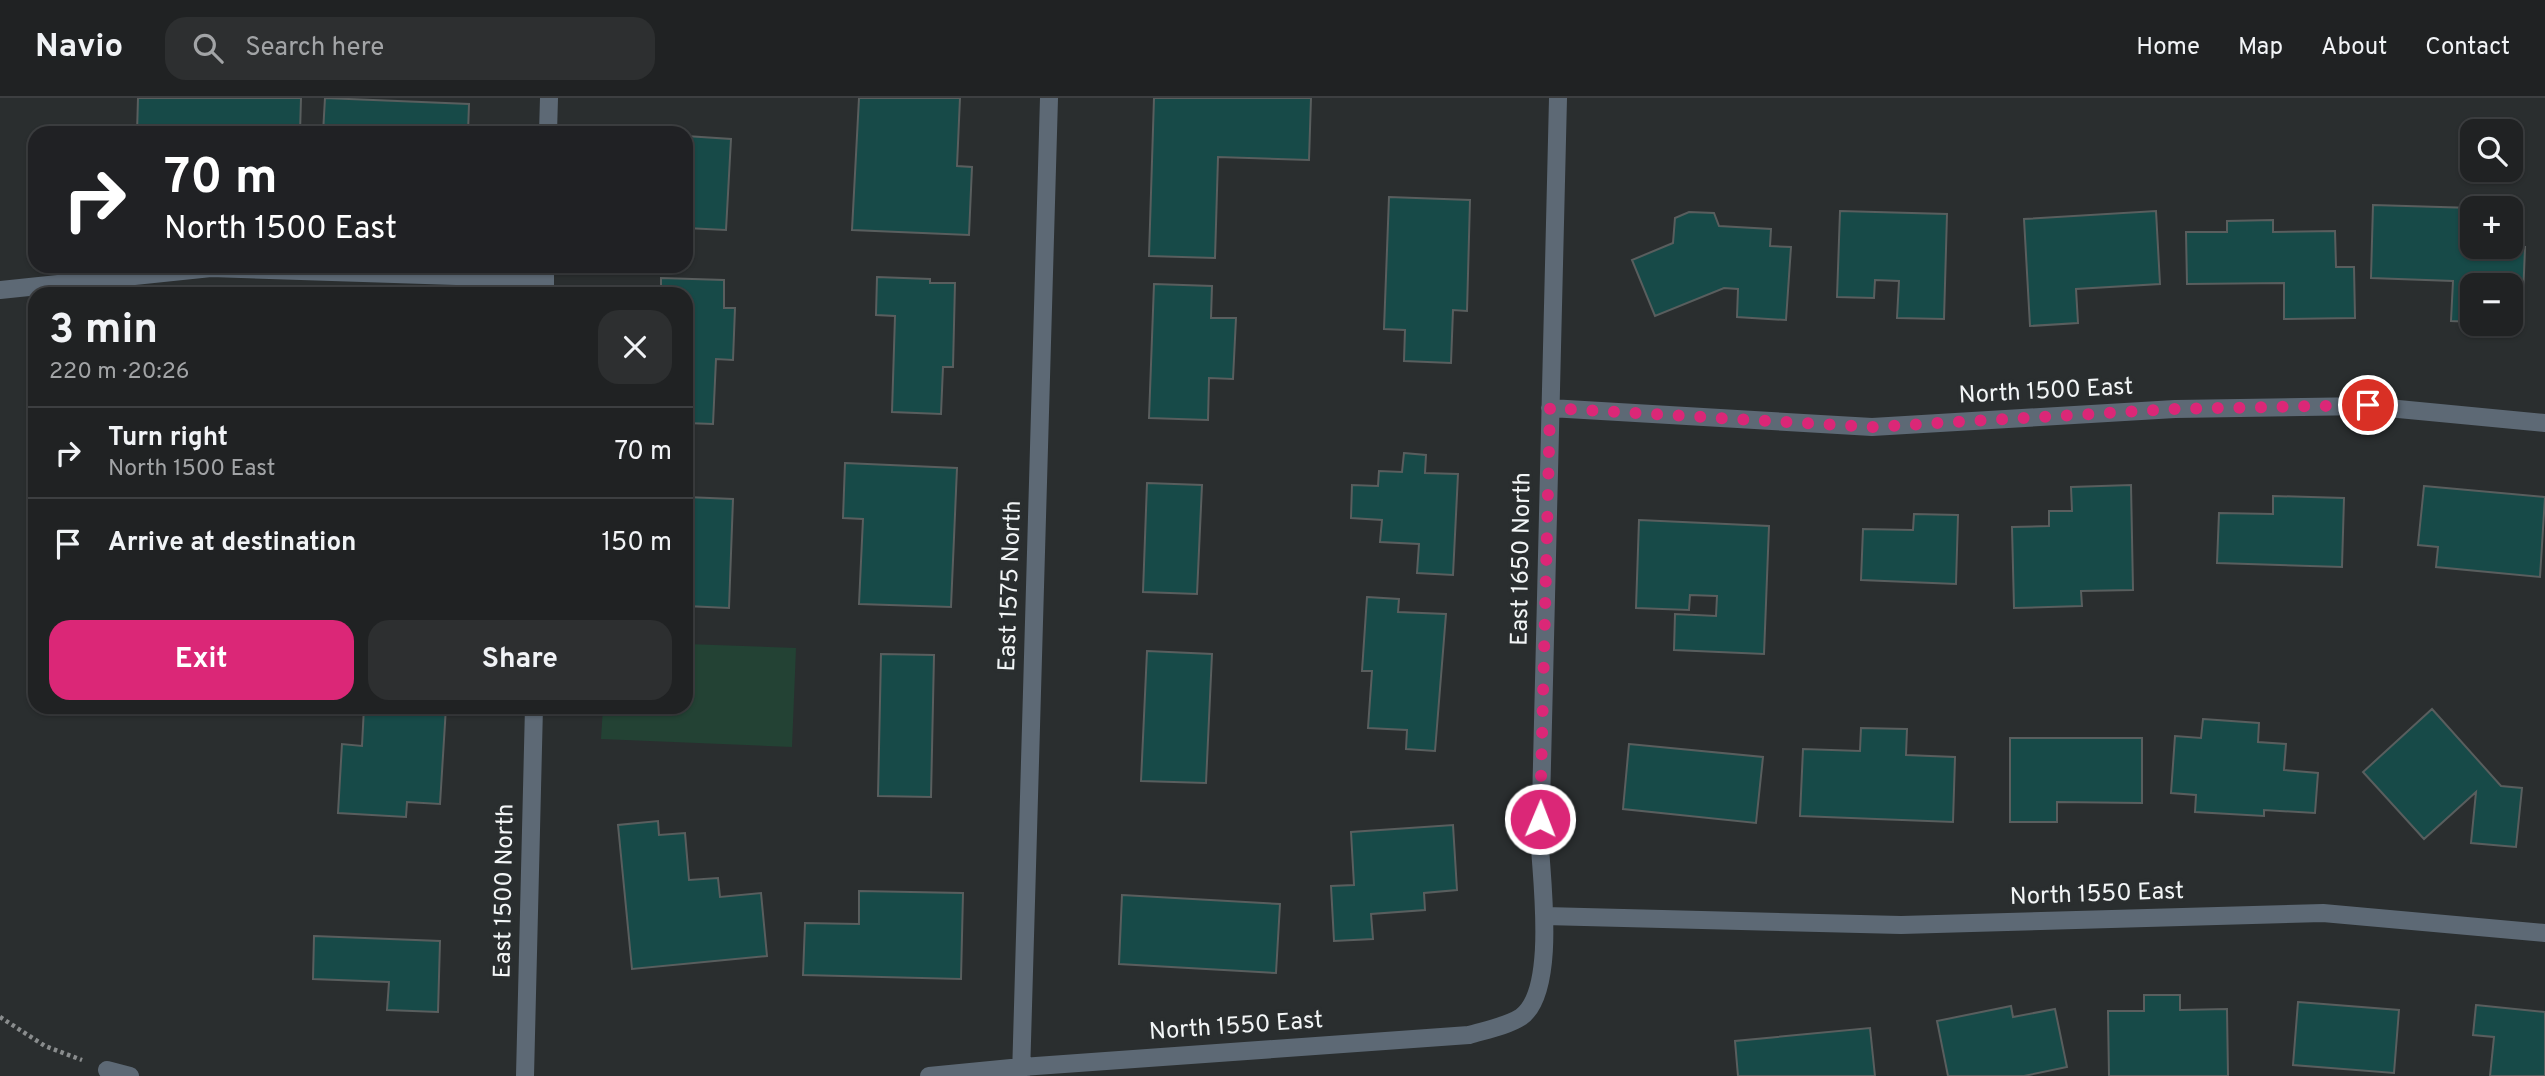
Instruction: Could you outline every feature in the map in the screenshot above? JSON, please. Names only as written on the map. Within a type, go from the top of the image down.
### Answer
[{"type":"street","points":[[548,126],[549,98]]},
{"type":"street","name":"East 1575 North","points":[[1022,1072],[1049,98]]},
{"type":"street","name":"East 1650 North","points":[[1535,998],[1543,971],[1545,916],[1539,847],[1558,98]]},
{"type":"street","points":[[29,287],[163,273]]},
{"type":"street","points":[[350,273],[545,280]]},
{"type":"street","points":[[0,290],[28,287]]},
{"type":"street","name":"North 1500 East","points":[[1550,408],[1872,427],[2175,409],[2368,405],[2545,422]]},
{"type":"street","name":"East 1500 North","points":[[525,1076],[534,714]]},
{"type":"street","name":"North 1550 East","points":[[1545,916],[1901,925],[2323,912],[2545,933]]},
{"type":"street","name":"North 1550 East","points":[[929,1076],[1022,1072],[1469,1035],[1523,1016],[1535,998]]},
{"type":"street","points":[[107,1070],[130,1076]]},
{"type":"path","points":[[0,1017],[45,1046],[107,1070]]},
{"type":"green space","points":[[693,644],[796,648],[792,747],[601,739],[603,714],[693,714]]},
{"type":"building","points":[[138,98],[301,98],[300,126],[137,126]]},
{"type":"building","points":[[325,98],[469,104],[468,126],[323,126]]},
{"type":"building","points":[[859,98],[960,98],[957,166],[972,167],[969,235],[852,230]]},
{"type":"building","points":[[1154,98],[1311,98],[1309,160],[1218,157],[1215,258],[1149,256]]},
{"type":"building","points":[[693,136],[731,139],[726,230],[693,228]]},
{"type":"building","points":[[1389,197],[1470,200],[1467,311],[1453,310],[1451,363],[1404,361],[1405,330],[1384,329]]},
{"type":"building","points":[[2373,205],[2460,208],[2460,259],[2523,259],[2525,247],[2523,298],[2523,273],[2460,273],[2460,321],[2451,321],[2453,281],[2371,278]]},
{"type":"building","points":[[1840,211],[1947,214],[1944,319],[1897,318],[1899,281],[1875,280],[1874,298],[1837,297]]},
{"type":"building","points":[[2156,211],[2160,284],[2076,289],[2078,323],[2030,326],[2024,219]]},
{"type":"building","points":[[1689,212],[1714,213],[1719,226],[1771,229],[1770,246],[1791,247],[1786,320],[1737,317],[1738,289],[1724,288],[1655,316],[1632,260],[1673,243],[1675,218]]},
{"type":"building","points":[[2273,220],[2273,232],[2335,231],[2336,267],[2354,267],[2355,318],[2284,319],[2284,283],[2187,284],[2186,232],[2227,232],[2227,221]]},
{"type":"building","points":[[877,277],[955,283],[953,367],[943,367],[941,414],[892,412],[895,316],[876,315]]},
{"type":"building","points":[[661,278],[724,280],[724,308],[735,308],[733,360],[716,359],[713,424],[693,423],[693,287],[661,287]]},
{"type":"building","points":[[1154,284],[1212,286],[1211,318],[1236,318],[1233,379],[1209,378],[1208,420],[1149,418]]},
{"type":"building","points":[[1404,453],[1426,455],[1425,473],[1458,474],[1453,575],[1417,573],[1419,544],[1380,542],[1382,520],[1351,518],[1352,485],[1378,486],[1379,471],[1402,472]]},
{"type":"building","points":[[845,463],[957,468],[951,607],[859,604],[863,519],[843,518]]},
{"type":"building","points":[[1147,483],[1202,485],[1197,594],[1143,592]]},
{"type":"building","points":[[2131,485],[2133,590],[2081,591],[2082,606],[2014,608],[2012,527],[2049,526],[2049,511],[2072,511],[2071,487]]},
{"type":"building","points":[[2424,486],[2545,497],[2540,577],[2436,567],[2438,547],[2418,545]]},
{"type":"building","points":[[2273,496],[2344,498],[2342,567],[2217,563],[2219,513],[2273,514]]},
{"type":"building","points":[[693,497],[733,499],[729,608],[693,606]]},
{"type":"building","points":[[1914,514],[1958,515],[1956,584],[1861,580],[1863,529],[1913,530]]},
{"type":"building","points":[[1639,520],[1769,526],[1764,654],[1674,650],[1675,614],[1716,616],[1717,596],[1690,595],[1689,610],[1636,608]]},
{"type":"building","points":[[1367,597],[1399,599],[1398,612],[1446,614],[1435,751],[1406,749],[1407,730],[1368,728],[1372,671],[1362,671]]},
{"type":"building","points":[[1147,651],[1212,654],[1206,783],[1141,781]]},
{"type":"building","points":[[881,654],[934,655],[931,797],[878,796]]},
{"type":"building","points":[[2432,709],[2501,786],[2522,788],[2516,847],[2471,843],[2476,792],[2424,839],[2363,772]]},
{"type":"building","points":[[364,714],[446,714],[440,804],[407,802],[406,817],[338,813],[342,744],[362,746]]},
{"type":"building","points":[[2203,719],[2259,723],[2258,742],[2286,744],[2284,770],[2318,773],[2315,813],[2264,810],[2264,816],[2195,812],[2196,795],[2171,793],[2175,736],[2201,738]]},
{"type":"building","points":[[1861,728],[1907,729],[1906,755],[1955,757],[1953,822],[1800,816],[1803,749],[1860,751]]},
{"type":"building","points":[[2010,738],[2142,738],[2142,803],[2057,802],[2057,822],[2010,822]]},
{"type":"building","points":[[1629,744],[1763,757],[1756,823],[1623,809]]},
{"type":"building","points":[[658,821],[659,835],[685,833],[689,880],[718,878],[720,897],[761,893],[767,956],[632,969],[618,825]]},
{"type":"building","points":[[1453,825],[1457,890],[1424,893],[1425,910],[1371,914],[1373,939],[1334,941],[1331,886],[1354,885],[1351,832]]},
{"type":"building","points":[[859,891],[963,893],[961,979],[803,975],[805,923],[859,924]]},
{"type":"building","points":[[1122,895],[1280,904],[1276,973],[1119,964]]},
{"type":"building","points":[[314,936],[440,941],[438,1012],[387,1010],[389,982],[313,979]]},
{"type":"building","points":[[2144,995],[2180,995],[2180,1010],[2227,1009],[2228,1076],[2109,1076],[2108,1011],[2144,1011]]},
{"type":"building","points":[[2298,1002],[2399,1010],[2394,1073],[2293,1065]]},
{"type":"building","points":[[2476,1005],[2545,1012],[2545,1076],[2490,1076],[2494,1037],[2473,1035]]},
{"type":"building","points":[[2011,1006],[2013,1017],[2055,1009],[2067,1067],[2024,1076],[1948,1076],[1937,1021]]},
{"type":"building","points":[[1870,1028],[1875,1076],[1738,1076],[1735,1041]]},
{"type":"route","points":[[1540,819],[1550,408],[1872,427],[2175,409],[2368,405]]}]
